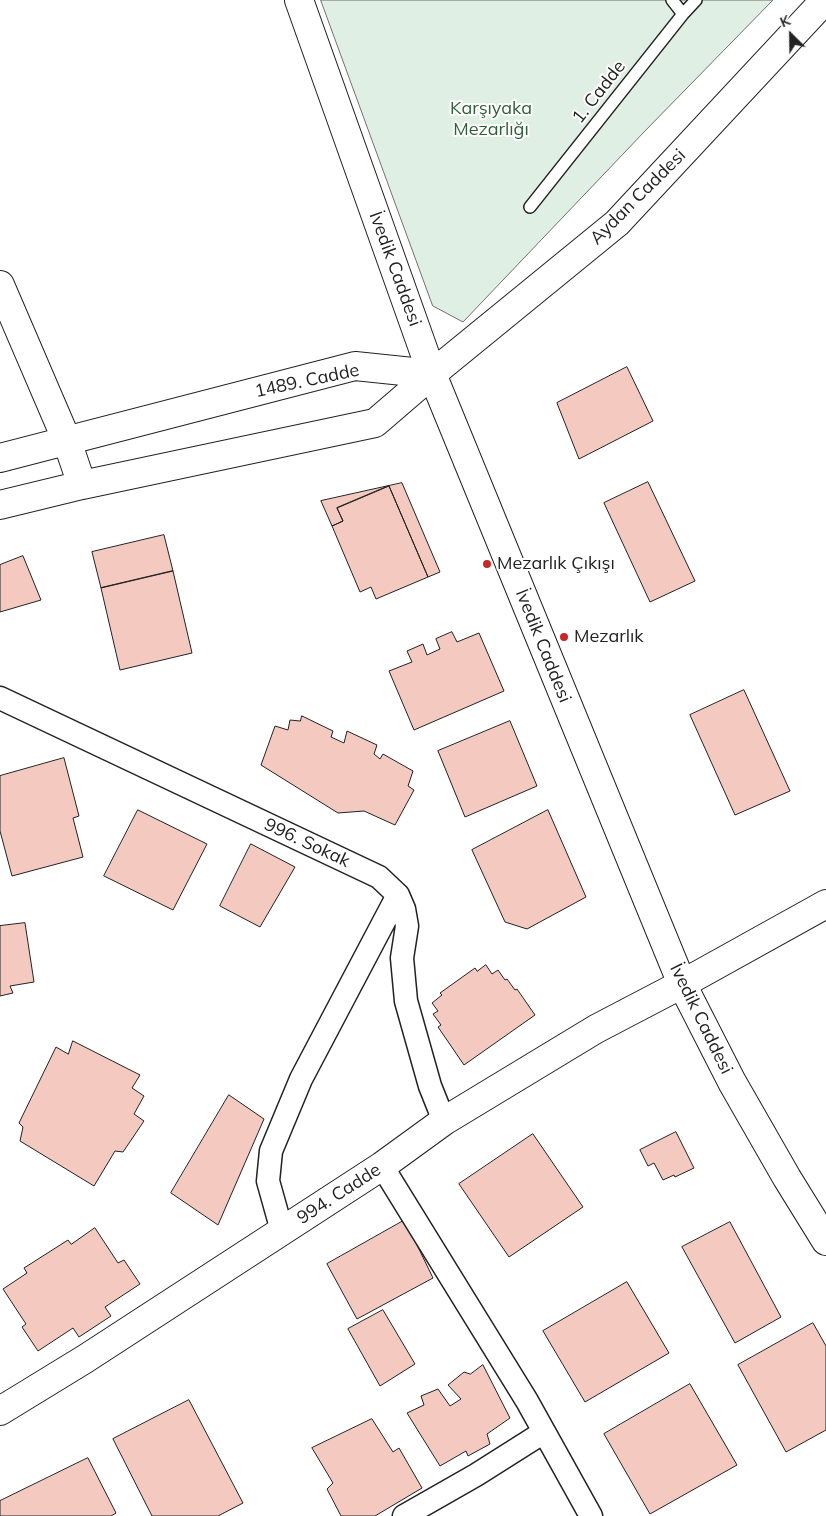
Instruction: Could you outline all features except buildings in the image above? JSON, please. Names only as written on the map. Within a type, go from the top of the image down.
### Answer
[{"type":"main road","name":"İvedik Caddesi","points":[[299,0],[432,374],[682,984],[732,1082],[787,1178],[826,1241]]},
{"type":"main road","name":"Aydan Caddesi","points":[[432,374],[617,223],[826,0]]},
{"type":"main road","points":[[0,285],[67,440],[82,485]]},
{"type":"main road","name":"1489. Cadde","points":[[0,458],[355,366],[432,374]]},
{"type":"main road","points":[[0,505],[82,485],[376,423],[432,374]]},
{"type":"main road","name":"994. Cadde","points":[[0,1411],[85,1359],[382,1166],[444,1121],[596,1029],[682,984],[826,904]]},
{"type":"street","name":"996. Sokak","points":[[0,698],[379,877],[398,895],[404,909],[407,926],[402,958],[406,1001],[430,1086],[444,1121]]},
{"type":"street","points":[[282,1231],[268,1181],[271,1151],[301,1080],[398,895]]},
{"type":"street","points":[[382,1166],[544,1432],[591,1516]]},
{"type":"street","points":[[404,1516],[476,1475],[544,1432]]},
{"type":"lane","points":[[672,0],[683,14]]},
{"type":"lane","name":"1. Cadde","points":[[530,207],[696,0]]},
{"type":"green space","name":"Karşıyaka Mezarlığı","points":[[321,0],[773,0],[463,322],[433,306]]},
{"type":"place","name":"Mezarlık Çıkışı","points":[[487,564]]},
{"type":"place","name":"Mezarlık","points":[[564,637]]}]
